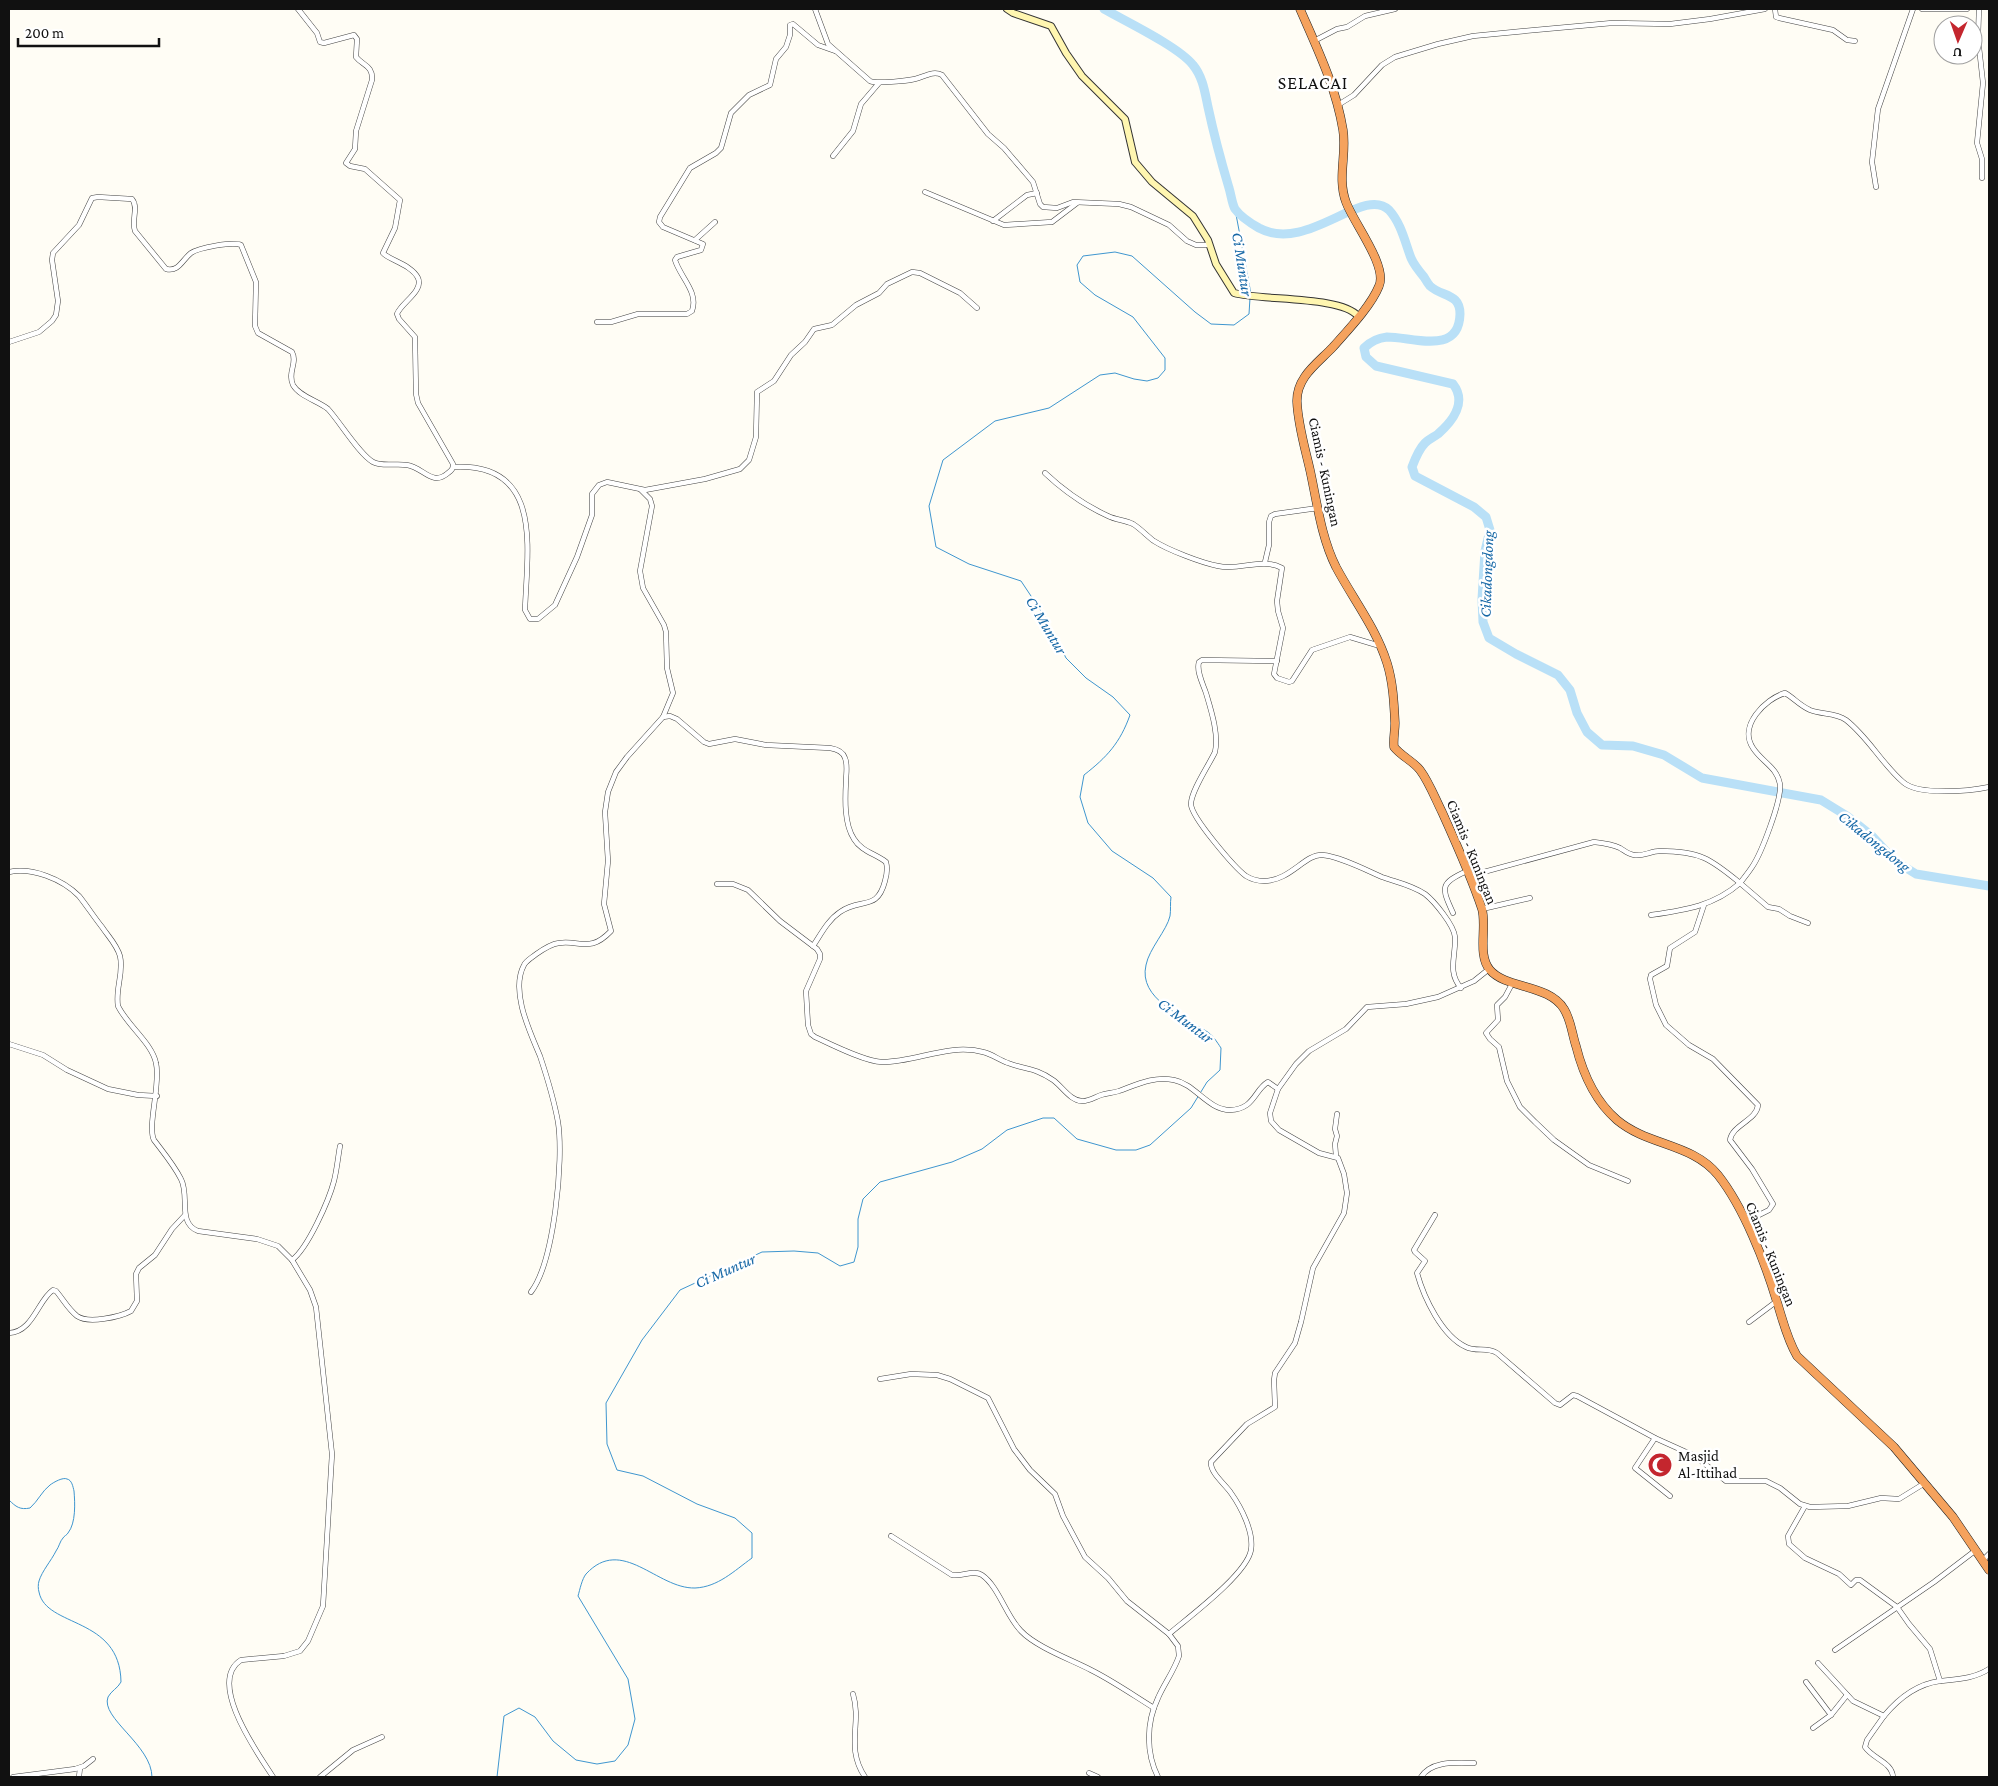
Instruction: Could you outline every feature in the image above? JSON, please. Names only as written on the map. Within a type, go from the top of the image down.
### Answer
[{"type":"highway","name":"Ciamis - Kuningan","points":[[1300,9],[1338,106],[1345,142],[1341,183],[1346,203],[1373,253],[1381,276],[1379,286],[1358,316],[1332,348],[1312,367],[1298,390],[1298,407],[1318,508],[1332,556],[1380,646],[1392,681],[1395,723],[1394,747],[1421,771],[1449,828],[1482,909],[1484,956],[1489,969],[1500,978],[1553,997],[1564,1009],[1592,1090],[1608,1111],[1626,1127],[1702,1158],[1722,1180],[1752,1234],[1777,1301],[1787,1337],[1800,1360],[1894,1447],[1977,1549],[1986,1557],[1989,1570]]},
{"type":"main road","points":[[1007,9],[1013,13],[1051,26],[1082,76],[1125,120],[1135,162],[1152,182],[1193,216],[1209,245],[1216,264],[1234,293],[1273,299],[1339,305],[1351,310],[1358,316]]},
{"type":"street","points":[[298,9],[317,33],[320,42],[324,43],[351,35],[356,37],[356,57],[372,71],[372,80],[356,131],[355,148],[346,163],[350,166],[365,169],[400,200],[395,228],[383,252],[385,255],[400,262],[418,278],[417,290],[397,314],[399,319],[415,337],[416,394],[418,403],[454,467]]},
{"type":"street","points":[[815,9],[826,41],[834,51],[870,81],[880,83],[912,80],[935,73],[940,74],[986,132],[1004,148],[1033,182],[1040,204],[1045,208],[1057,208],[1077,202],[1131,207],[1169,225],[1187,241],[1196,245],[1209,245]]},
{"type":"street","points":[[1314,41],[1336,29],[1346,27],[1365,16],[1395,9]]},
{"type":"street","points":[[1338,106],[1354,95],[1382,65],[1396,57],[1438,44],[1474,36],[1612,23],[1670,24],[1710,20],[1765,9]]},
{"type":"street","points":[[1775,9],[1776,17],[1778,18],[1833,30],[1847,40],[1855,42]]},
{"type":"street","points":[[1876,187],[1872,162],[1878,109],[1913,9]]},
{"type":"street","points":[[1922,9],[1967,9]]},
{"type":"street","points":[[1979,9],[1978,38],[1983,83],[1977,143],[1982,159],[1982,178]]},
{"type":"street","points":[[598,322],[611,322],[638,314],[687,314],[692,311],[694,305],[692,292],[675,260],[677,256],[703,248],[702,243],[663,226],[659,222],[660,217],[688,171],[719,151],[729,115],[749,96],[770,85],[776,59],[786,47],[790,35],[790,25],[793,24],[798,27],[818,45],[834,51]]},
{"type":"street","points":[[833,156],[853,130],[861,104],[880,83]]},
{"type":"street","points":[[926,192],[1004,225],[1052,222],[1077,202]]},
{"type":"street","points":[[993,221],[1027,195],[1037,193]]},
{"type":"street","points":[[9,342],[39,332],[56,315],[58,300],[52,260],[53,253],[79,224],[91,200],[98,197],[132,199],[135,205],[133,225],[135,231],[166,268],[173,270],[178,267],[194,251],[232,243],[241,245],[256,278],[255,326],[258,333],[292,352],[294,358],[290,376],[296,388],[329,411],[369,459],[380,464],[410,466],[436,478],[443,477],[454,467],[474,467],[488,470],[510,485],[520,498],[527,528],[525,610],[530,618],[534,620],[551,610],[557,600],[577,557],[592,514],[594,492],[604,482],[641,490],[705,479],[740,469],[751,456],[756,437],[756,395],[758,390],[774,381],[791,355],[805,342],[814,329],[832,325],[856,305],[879,292],[886,284],[912,272],[917,272],[960,293],[977,308]]},
{"type":"street","points":[[694,240],[715,222]]},
{"type":"street","points":[[1046,473],[1063,490],[1084,503],[1110,517],[1134,524],[1156,542],[1198,559],[1222,567],[1246,566],[1265,562],[1280,567],[1282,570],[1277,602],[1283,628],[1275,678],[1291,681],[1312,650],[1350,637],[1380,646]]},
{"type":"street","points":[[531,1292],[538,1281],[550,1248],[556,1203],[560,1137],[540,1057],[525,1022],[521,976],[524,964],[540,950],[560,943],[592,944],[611,931],[604,904],[608,861],[605,812],[608,792],[616,772],[627,757],[663,718],[673,693],[667,668],[665,628],[642,585],[640,568],[652,503],[641,490]]},
{"type":"street","points":[[1265,562],[1269,545],[1271,516],[1318,508]]},
{"type":"street","points":[[1277,661],[1202,660],[1199,662],[1198,669],[1209,703],[1217,745],[1193,795],[1191,803],[1193,811],[1210,836],[1246,876],[1253,879],[1263,881],[1279,879],[1314,856],[1322,855],[1356,865],[1422,892],[1433,901],[1453,932],[1452,972],[1454,979],[1461,988]]},
{"type":"street","points":[[1651,915],[1704,905],[1725,895],[1740,883],[1753,866],[1767,835],[1778,801],[1780,786],[1778,776],[1772,767],[1753,749],[1749,734],[1750,726],[1761,707],[1768,700],[1785,693],[1795,702],[1810,710],[1838,715],[1847,720],[1874,748],[1904,784],[1914,788],[1946,792],[1970,791],[1989,787]]},
{"type":"street","points":[[663,718],[674,717],[709,744],[738,739],[766,745],[830,748],[839,750],[844,755],[847,768],[845,793],[847,816],[851,835],[855,842],[863,849],[886,862],[887,871],[883,889],[878,898],[839,912],[813,946]]},
{"type":"street","points":[[1453,913],[1444,893],[1445,886],[1451,879],[1594,842],[1606,843],[1636,856],[1657,851],[1669,851],[1708,858],[1718,864],[1768,907],[1779,909],[1790,916],[1808,923]]},
{"type":"street","points":[[9,872],[24,870],[43,875],[72,890],[83,902],[120,956],[118,1006],[154,1056],[157,1069],[157,1096],[152,1133],[154,1140],[181,1178],[185,1191],[185,1215],[188,1223],[194,1230],[257,1239],[283,1249],[310,1290],[316,1307],[332,1465],[323,1606],[308,1641],[300,1651],[284,1656],[241,1660],[233,1669],[230,1681],[232,1699],[240,1725],[273,1777]]},
{"type":"street","points":[[717,884],[733,884],[748,890],[780,921],[819,952],[820,957],[806,991],[810,1031],[815,1037],[864,1057],[883,1062],[954,1049],[977,1051],[990,1054],[1009,1063],[1038,1070],[1055,1081],[1072,1097],[1080,1101],[1088,1101],[1141,1082],[1168,1080],[1184,1083],[1217,1107],[1228,1110],[1238,1109],[1250,1102],[1264,1084],[1268,1082],[1278,1089]]},
{"type":"street","points":[[1482,909],[1530,898]]},
{"type":"street","points":[[1704,905],[1695,932],[1670,948],[1667,966],[1651,975],[1650,979],[1656,1005],[1666,1025],[1689,1045],[1713,1059],[1758,1105],[1756,1111],[1732,1134],[1730,1140],[1752,1168],[1773,1204],[1769,1210],[1745,1222]]},
{"type":"street","points":[[1336,1156],[1323,1155],[1278,1130],[1270,1117],[1278,1089],[1303,1056],[1346,1029],[1363,1009],[1371,1006],[1395,1006],[1421,1002],[1461,988],[1489,969]]},
{"type":"street","points":[[1513,982],[1497,1005],[1498,1020],[1486,1033],[1490,1040],[1499,1048],[1507,1081],[1520,1106],[1554,1140],[1589,1165],[1628,1181]]},
{"type":"street","points":[[9,1044],[43,1055],[62,1067],[108,1089],[138,1095],[157,1096]]},
{"type":"street","points":[[1169,1634],[1228,1583],[1249,1557],[1251,1542],[1242,1512],[1231,1493],[1211,1467],[1211,1462],[1247,1424],[1275,1407],[1274,1380],[1276,1373],[1297,1337],[1313,1268],[1331,1234],[1342,1220],[1346,1207],[1347,1193],[1344,1174],[1340,1160],[1336,1156],[1335,1144],[1337,1136],[1335,1129],[1337,1114]]},
{"type":"street","points":[[292,1260],[304,1247],[330,1193],[334,1182],[340,1146]]},
{"type":"street","points":[[9,1334],[18,1331],[35,1316],[52,1290],[59,1294],[71,1311],[82,1319],[111,1317],[131,1311],[137,1301],[136,1274],[138,1270],[155,1255],[172,1228],[185,1215]]},
{"type":"street","points":[[1435,1215],[1414,1251],[1425,1261],[1417,1272],[1424,1295],[1449,1334],[1460,1344],[1470,1348],[1490,1350],[1497,1353],[1555,1404],[1563,1404],[1575,1395],[1655,1438],[1695,1456],[1726,1481],[1766,1481],[1780,1488],[1805,1506],[1833,1508],[1881,1498],[1899,1499],[1925,1483]]},
{"type":"street","points":[[1749,1322],[1777,1301]]},
{"type":"street","points":[[880,1379],[911,1374],[937,1375],[986,1396],[994,1406],[1014,1449],[1030,1470],[1056,1494],[1065,1520],[1085,1556],[1108,1578],[1127,1601],[1169,1634],[1178,1646],[1179,1656],[1154,1708],[1149,1749],[1158,1777]]},
{"type":"street","points":[[1655,1438],[1635,1468],[1670,1496]]},
{"type":"street","points":[[1805,1506],[1788,1536],[1789,1544],[1805,1558],[1839,1574],[1850,1584],[1852,1585],[1856,1580],[1860,1580],[1897,1607],[1930,1649],[1940,1681]]},
{"type":"street","points":[[891,1536],[952,1575],[975,1573],[982,1575],[990,1583],[1015,1624],[1028,1637],[1106,1678],[1154,1708]]},
{"type":"street","points":[[1835,1650],[1934,1582],[1977,1549]]},
{"type":"street","points":[[1818,1663],[1853,1700],[1884,1716]]},
{"type":"street","points":[[1894,1777],[1888,1766],[1871,1754],[1865,1747],[1867,1740],[1884,1716],[1905,1694],[1940,1681],[1969,1678],[1989,1669]]},
{"type":"street","points":[[1806,1682],[1831,1715]]},
{"type":"street","points":[[853,1694],[856,1710],[854,1744],[860,1768],[865,1777]]},
{"type":"street","points":[[1813,1728],[1831,1715],[1847,1695]]},
{"type":"street","points":[[320,1777],[353,1750],[382,1737]]},
{"type":"street","points":[[12,1777],[80,1768],[93,1759]]},
{"type":"street","points":[[1421,1777],[1440,1764],[1448,1762],[1474,1763]]},
{"type":"street","points":[[79,1777],[80,1768]]},
{"type":"street","points":[[1089,1773],[1098,1777]]},
{"type":"waterway","name":"Cikadongdong","points":[[1104,9],[1165,43],[1193,65],[1203,85],[1233,204],[1243,217],[1259,228],[1277,234],[1296,233],[1364,206],[1378,205],[1389,210],[1393,215],[1400,227],[1412,261],[1429,285],[1457,302],[1460,314],[1458,327],[1452,335],[1443,340],[1421,341],[1387,337],[1380,338],[1364,348],[1366,357],[1376,366],[1453,384],[1457,391],[1459,398],[1453,417],[1444,429],[1423,445],[1412,467],[1415,476],[1474,507],[1486,517],[1490,530],[1485,551],[1482,599],[1483,622],[1489,638],[1558,675],[1570,690],[1577,713],[1587,732],[1602,745],[1633,746],[1664,755],[1702,778],[1821,800],[1847,816],[1872,836],[1895,861],[1916,874],[1989,886]]},
{"type":"waterway","name":"Ci Muntur","points":[[1235,209],[1251,294]]},
{"type":"waterway","name":"Ci Muntur","points":[[497,1777],[504,1716],[519,1708],[535,1717],[553,1741],[576,1760],[597,1764],[615,1761],[628,1745],[635,1719],[628,1679],[578,1596],[586,1574],[599,1563],[613,1560],[640,1567],[681,1586],[695,1588],[711,1585],[732,1573],[752,1558],[752,1533],[735,1518],[697,1504],[643,1476],[617,1470],[607,1444],[606,1403],[642,1340],[680,1290],[762,1252],[794,1251],[818,1253],[840,1266],[854,1262],[858,1247],[858,1219],[863,1199],[880,1182],[952,1162],[982,1149],[1007,1130],[1043,1118],[1054,1118],[1077,1139],[1116,1150],[1136,1150],[1150,1145],[1191,1108],[1207,1082],[1220,1070],[1221,1048],[1214,1038],[1208,1032],[1164,1005],[1155,997],[1145,977],[1148,959],[1170,916],[1171,897],[1153,878],[1112,851],[1088,823],[1080,797],[1084,775],[1112,749],[1122,734],[1130,715],[1113,697],[1086,678],[1066,658],[1045,617],[1021,581],[969,564],[936,547],[929,506],[943,460],[995,421],[1049,408],[1100,375],[1115,373],[1147,381],[1158,378],[1165,370],[1165,358],[1133,317],[1095,295],[1080,282],[1077,265],[1083,256],[1115,252],[1132,256],[1211,324],[1234,325],[1249,314],[1250,298]]},
{"type":"waterway","points":[[9,1500],[23,1509],[30,1508],[52,1484],[63,1479],[71,1482],[75,1501],[71,1529],[62,1539],[42,1574],[39,1582],[39,1592],[44,1603],[55,1612],[96,1634],[109,1645],[117,1661],[121,1682],[108,1697],[108,1705],[118,1723],[144,1754],[150,1765],[152,1777]]},
{"type":"place","name":"Masjid Al-Ittihad","points":[[1660,1465]]},
{"type":"district","name":"SELACAI","points":[[1313,83]]}]
